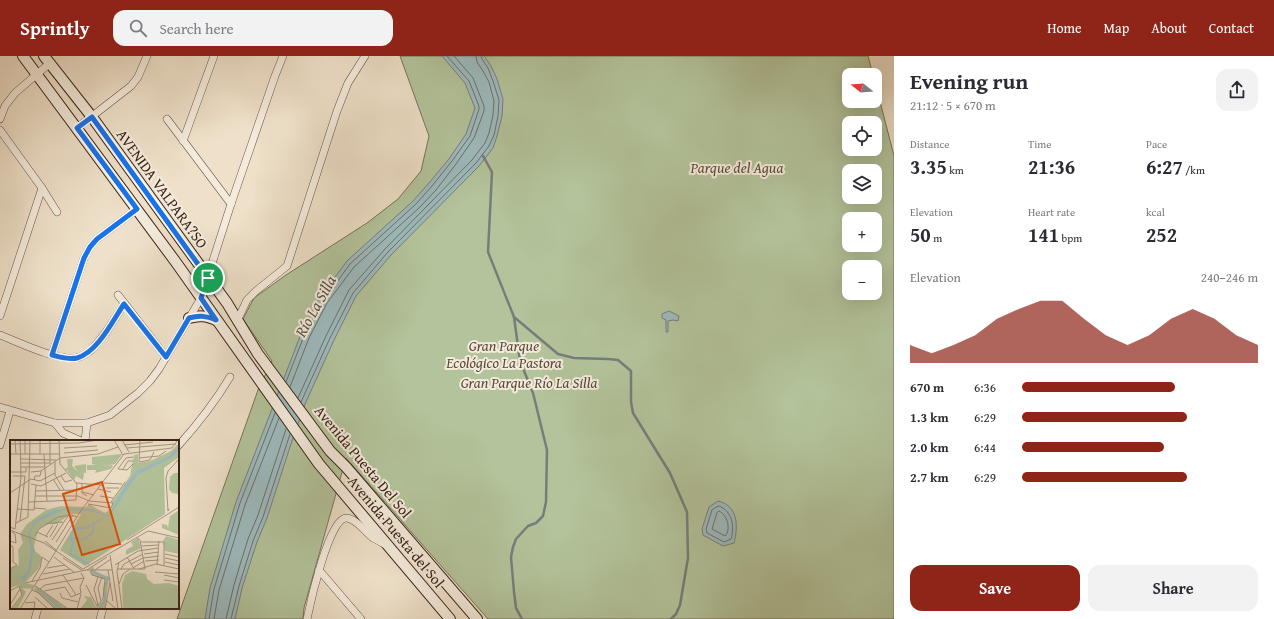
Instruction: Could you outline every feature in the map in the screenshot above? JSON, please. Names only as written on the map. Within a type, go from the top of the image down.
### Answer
[{"type":"main road","points":[[23,56],[201,298]]},
{"type":"main road","name":"AVENIDA VALPARA?SO","points":[[47,60],[92,117],[208,278]]},
{"type":"main road","name":"Avenida Puesta Del Sol","points":[[208,278],[238,319],[258,354],[330,451],[346,467],[477,619]]},
{"type":"main road","name":"Avenida Puesta Del Sol","points":[[201,298],[319,464]]},
{"type":"main road","points":[[189,318],[205,316],[216,320]]},
{"type":"main road","name":"Avenida Puesta del Sol","points":[[319,464],[450,619]]},
{"type":"street","points":[[77,128],[131,86],[138,77],[147,56]]},
{"type":"street","points":[[184,141],[214,56]]},
{"type":"street","points":[[0,407],[55,423],[87,423],[110,415],[138,393],[150,381],[201,298],[231,204],[283,56]]},
{"type":"street","points":[[238,319],[247,300],[287,266],[337,111],[348,83],[365,56]]},
{"type":"street","points":[[0,119],[5,106],[15,93],[37,74],[47,60]]},
{"type":"street","points":[[167,119],[231,204]]},
{"type":"street","points":[[0,130],[42,188],[57,212]]},
{"type":"street","points":[[0,316],[42,188]]},
{"type":"street","points":[[52,355],[84,258],[90,247],[97,239],[137,209]]},
{"type":"street","points":[[118,295],[166,357]]},
{"type":"street","points":[[0,335],[52,355],[64,358],[76,358],[89,352],[100,340],[124,304]]},
{"type":"street","points":[[179,445],[215,401],[230,377]]},
{"type":"street","points":[[0,445],[10,410]]},
{"type":"street","points":[[55,423],[63,433],[79,440]]},
{"type":"street","points":[[85,440],[87,423]]},
{"type":"street","points":[[307,619],[319,570],[338,523],[347,518],[352,520],[373,538],[388,546]]},
{"type":"street","points":[[319,570],[361,619]]},
{"type":"street","points":[[35,619],[38,609]]},
{"type":"street","points":[[100,619],[103,609]]},
{"type":"green space","name":"Gran Parque Río La Silla","points":[[400,56],[868,56],[871,68],[842,68],[842,108],[882,108],[894,156],[894,619],[488,619],[346,458],[304,608],[303,619],[177,619],[258,390],[272,361],[243,319],[254,298],[286,275],[367,223],[398,199],[421,171],[429,136]]},
{"type":"water","points":[[442,56],[484,56],[491,66],[503,99],[502,116],[493,148],[479,166],[391,255],[356,296],[305,404],[242,588],[235,619],[205,619],[210,588],[236,502],[301,334],[319,299],[347,261],[413,201],[449,159],[466,134],[475,108],[465,83]]},
{"type":"water","points":[[669,311],[679,316],[678,321],[668,321],[668,332],[666,332],[666,320],[662,318],[662,314]]},
{"type":"water","points":[[718,501],[731,508],[734,513],[736,523],[734,543],[723,546],[703,535],[702,529],[709,507]]},
{"type":"waterway","points":[[483,156],[492,172],[488,252],[514,317],[520,361],[533,393],[547,450],[546,502],[543,516],[536,523],[528,526],[516,539],[511,557],[516,608],[522,619]]},
{"type":"waterway","points":[[514,317],[558,354],[574,358],[618,360],[631,371],[631,402],[633,413],[670,473],[687,512],[688,558],[680,605],[676,614],[671,619]]},
{"type":"route","points":[[92,117],[208,278],[201,298],[216,320],[205,316],[189,318],[166,357],[124,304],[100,340],[89,352],[76,358],[64,358],[52,355],[84,258],[90,247],[97,239],[137,209],[77,128],[92,117]]},
{"type":"park label","name":"Parque del Agua","points":[[737,168]]},
{"type":"park label","name":"Gran Parque Ecológico La Pastora","points":[[504,354]]},
{"type":"water label","name":"Río La Silla","points":[[315,306]]}]
